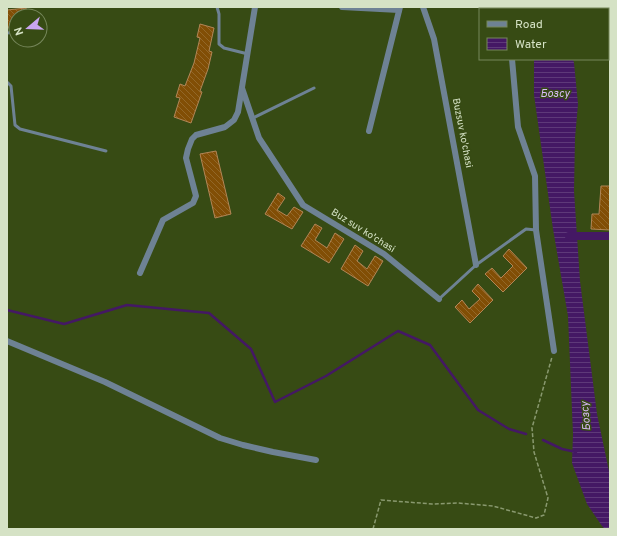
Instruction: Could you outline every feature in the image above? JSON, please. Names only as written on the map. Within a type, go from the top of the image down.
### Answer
[{"type":"street","points":[[140,273],[163,220],[192,203],[196,196],[186,158],[192,139],[196,135],[226,127],[234,120],[238,112],[256,7]]},
{"type":"street","points":[[342,7],[400,8],[369,131]]},
{"type":"street","name":"Buzsuv ko'chasi","points":[[423,7],[434,39],[476,265]]},
{"type":"street","points":[[512,60],[518,127],[536,176],[536,230],[554,351]]},
{"type":"street","name":"Buz suv ko'chasi","points":[[242,87],[259,138],[303,206],[384,254],[439,299]]},
{"type":"street","points":[[7,341],[105,382],[220,438],[273,452],[316,460]]},
{"type":"lane","points":[[216,7],[219,14],[220,44],[224,48],[248,54]]},
{"type":"lane","points":[[7,82],[11,86],[15,125],[20,130],[106,151]]},
{"type":"lane","points":[[252,118],[314,88]]},
{"type":"lane","name":"Buz suv ko'chasi","points":[[439,299],[476,265],[526,229],[536,230]]},
{"type":"path","points":[[373,529],[381,500],[432,504],[458,503],[492,506],[536,518],[544,514],[548,498],[534,452],[532,428],[554,351]]},
{"type":"water","name":"Бозсу","points":[[534,60],[573,60],[578,104],[575,138],[574,191],[580,281],[597,414],[610,476],[610,529],[605,529],[602,526],[587,504],[572,463],[573,434],[568,316],[553,229],[534,95]]},
{"type":"building","points":[[7,10],[8,10],[7,28]]},
{"type":"building","points":[[200,24],[214,28],[209,51],[212,52],[200,91],[202,92],[191,123],[174,117],[180,98],[176,97],[180,84],[185,86],[194,63],[200,38],[197,37]]},
{"type":"building","points":[[216,151],[231,214],[215,218],[200,154]]},
{"type":"building","points":[[601,186],[610,186],[610,230],[591,229],[592,214],[599,214]]},
{"type":"building","points":[[278,193],[285,198],[277,210],[287,216],[294,207],[303,212],[292,229],[265,214]]},
{"type":"building","points":[[315,224],[322,228],[315,240],[327,248],[335,233],[344,239],[329,263],[301,246]]},
{"type":"building","points":[[355,245],[363,251],[357,261],[367,269],[375,256],[383,261],[368,286],[341,269]]},
{"type":"building","points":[[509,249],[527,268],[503,292],[485,274],[492,268],[501,278],[513,266],[503,256]]},
{"type":"building","points":[[478,284],[493,300],[470,323],[455,307],[462,300],[469,309],[480,299],[472,291]]},
{"type":"waterway","points":[[569,236],[610,236]]},
{"type":"waterway","points":[[7,310],[64,324],[127,305],[209,313],[251,349],[275,402],[326,376],[398,331],[430,345],[478,410],[509,429],[526,434]]},
{"type":"waterway","points":[[543,440],[562,449],[576,452]]}]
